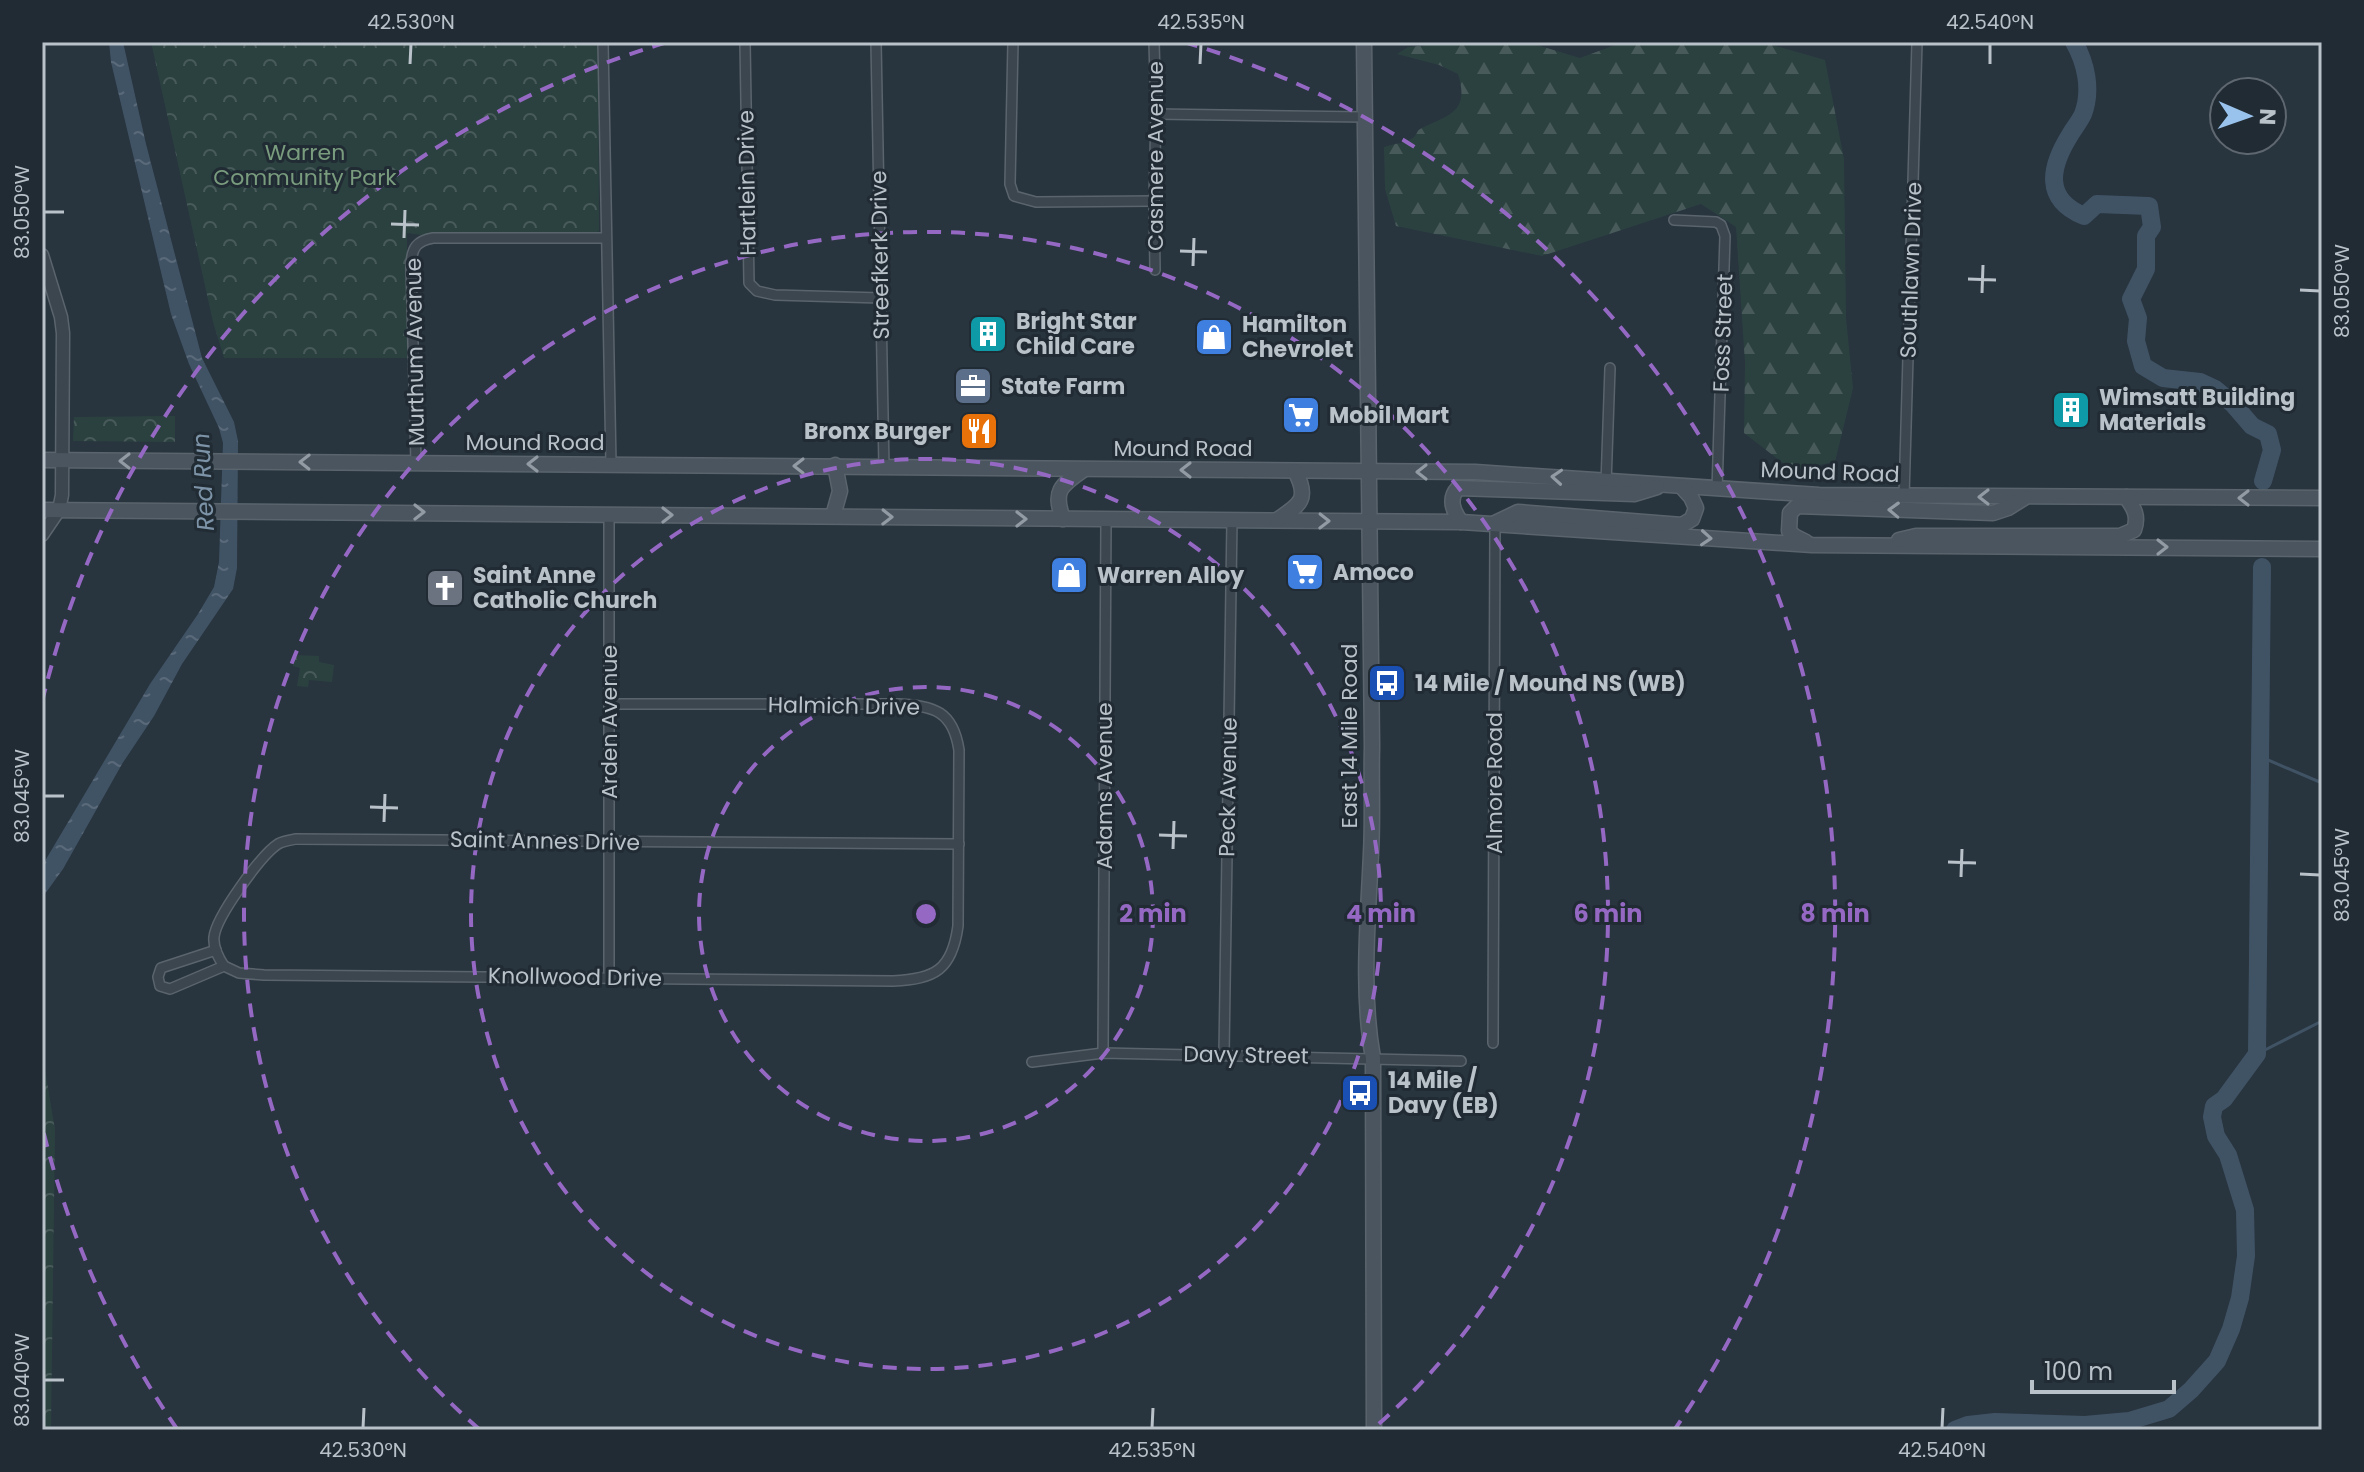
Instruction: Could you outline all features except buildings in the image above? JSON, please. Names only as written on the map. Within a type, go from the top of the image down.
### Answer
[{"type":"main road","name":"East 14 Mile Road","points":[[1364,42],[1372,814],[1367,1025],[1373,1058],[1374,1430]]},
{"type":"main road","name":"Mound Road","points":[[42,460],[835,465],[1510,474],[1606,486],[1662,485],[1904,497],[2322,498]]},
{"type":"main road","points":[[833,516],[840,491],[835,465]]},
{"type":"main road","points":[[1063,519],[1057,503],[1059,490],[1083,470]]},
{"type":"main road","points":[[1277,520],[1300,502],[1303,489],[1295,471]]},
{"type":"main road","points":[[1461,522],[1453,511],[1452,497],[1458,488],[1606,486]]},
{"type":"main road","points":[[1495,524],[1518,512],[1682,525],[1692,519],[1696,508],[1682,487]]},
{"type":"main road","points":[[1812,545],[1789,531],[1790,513],[1797,506],[1993,513],[2008,508],[2024,497]]},
{"type":"main road","points":[[1879,545],[1916,536],[2120,536],[2134,530],[2137,522],[2126,497]]},
{"type":"main road","points":[[42,510],[1461,522],[1812,545],[2322,549]]},
{"type":"street","points":[[603,42],[611,464]]},
{"type":"street","name":"Hartlein Drive","points":[[745,42],[749,283],[757,291],[775,295],[881,298]]},
{"type":"street","name":"Streefkerk Drive","points":[[876,42],[884,467]]},
{"type":"street","points":[[1013,42],[1010,184],[1014,196],[1036,202],[1154,201]]},
{"type":"street","name":"Casmere Avenue","points":[[1154,42],[1155,270]]},
{"type":"street","name":"Southlawn Drive","points":[[1904,497],[1917,42]]},
{"type":"street","points":[[1156,114],[1365,117]]},
{"type":"street","name":"Foss Street","points":[[1674,220],[1716,222],[1721,225],[1725,236],[1717,490]]},
{"type":"street","name":"Murthum Avenue","points":[[416,463],[412,250],[418,243],[433,238],[605,238]]},
{"type":"street","points":[[42,258],[63,333],[63,487],[59,510],[42,535]]},
{"type":"street","points":[[1606,486],[1610,368]]},
{"type":"street","name":"Arden Avenue","points":[[609,515],[609,978]]},
{"type":"street","name":"Adams Avenue","points":[[1103,1053],[1106,520]]},
{"type":"street","name":"Peck Avenue","points":[[1224,1054],[1232,520]]},
{"type":"street","name":"Almore Road","points":[[1493,1043],[1495,524]]},
{"type":"street","name":"Halmich Drive","points":[[609,704],[899,704],[931,708],[948,720],[957,736],[959,844]]},
{"type":"street","name":"Saint Annes Drive","points":[[216,950],[214,936],[221,917],[268,853],[286,841],[329,838],[959,844]]},
{"type":"street","name":"Knollwood Drive","points":[[224,966],[239,973],[255,975],[915,980],[929,976],[947,963],[956,943],[959,844]]},
{"type":"street","points":[[216,950],[224,966],[170,989],[160,986],[158,977],[161,968],[216,950]]},
{"type":"street","name":"Davy Street","points":[[1032,1062],[1103,1053],[1461,1061]]},
{"type":"green space","name":"Warren Community Park","points":[[151,42],[598,42],[599,231],[591,235],[429,236],[407,233],[407,358],[224,358],[213,322]]},
{"type":"green space","points":[[1457,42],[1527,42],[1580,58],[1623,42],[1762,42],[1825,60],[1844,159],[1846,318],[1853,388],[1835,462],[1792,470],[1744,433],[1745,363],[1736,227],[1701,204],[1542,256],[1396,226],[1385,189],[1384,147],[1411,139],[1420,129],[1448,115],[1455,110],[1461,97],[1458,74],[1439,65],[1397,54],[1408,47]]},
{"type":"green space","points":[[175,416],[175,442],[73,441],[74,417]]},
{"type":"green space","points":[[295,655],[319,656],[319,662],[334,665],[332,682],[309,680],[308,687],[297,686],[300,668],[293,666]]},
{"type":"green space","points":[[42,1051],[55,1130],[51,1430],[42,1430]]},
{"type":"water","name":"Red Run","points":[[109,42],[123,42],[146,144],[202,358],[234,422],[238,441],[237,568],[233,589],[182,664],[63,869],[42,898],[42,866],[150,684],[214,587],[219,562],[223,443],[171,314],[111,62]]},
{"type":"waterway","points":[[2074,42],[2084,68],[2086,105],[2058,159],[2054,181],[2056,191],[2062,201],[2084,216],[2097,204],[2149,206],[2152,227],[2146,236],[2146,269],[2131,299],[2138,318],[2136,341],[2143,366],[2163,378],[2200,382],[2215,389],[2252,426],[2268,434],[2272,450],[2263,481]]},
{"type":"waterway","points":[[1955,1430],[1995,1422],[2085,1425],[2129,1421],[2169,1409],[2217,1361],[2231,1329],[2240,1298],[2246,1256],[2245,1210],[2228,1155],[2216,1136],[2212,1117],[2214,1106],[2224,1099],[2257,1054],[2262,567]]},
{"type":"waterway","points":[[2261,757],[2322,783]]},
{"type":"waterway","points":[[2257,1054],[2322,1021]]},
{"type":"place","name":"Bright Star Child Care","points":[[988,334]]},
{"type":"place","name":"Hamilton Chevrolet","points":[[1214,337]]},
{"type":"place","name":"State Farm","points":[[973,386]]},
{"type":"place","name":"Wimsatt Building Materials","points":[[2071,410]]},
{"type":"place","name":"Mobil Mart","points":[[1301,415]]},
{"type":"place","name":"Bronx Burger","points":[[979,431]]},
{"type":"place","name":"Amoco","points":[[1305,572]]},
{"type":"place","name":"Warren Alloy","points":[[1069,575]]},
{"type":"place","name":"Saint Anne Catholic Church","points":[[445,588]]},
{"type":"place","name":"14 Mile / Mound NS (WB)","points":[[1387,683]]},
{"type":"place","name":"14 Mile / Davy (EB)","points":[[1360,1093]]}]
